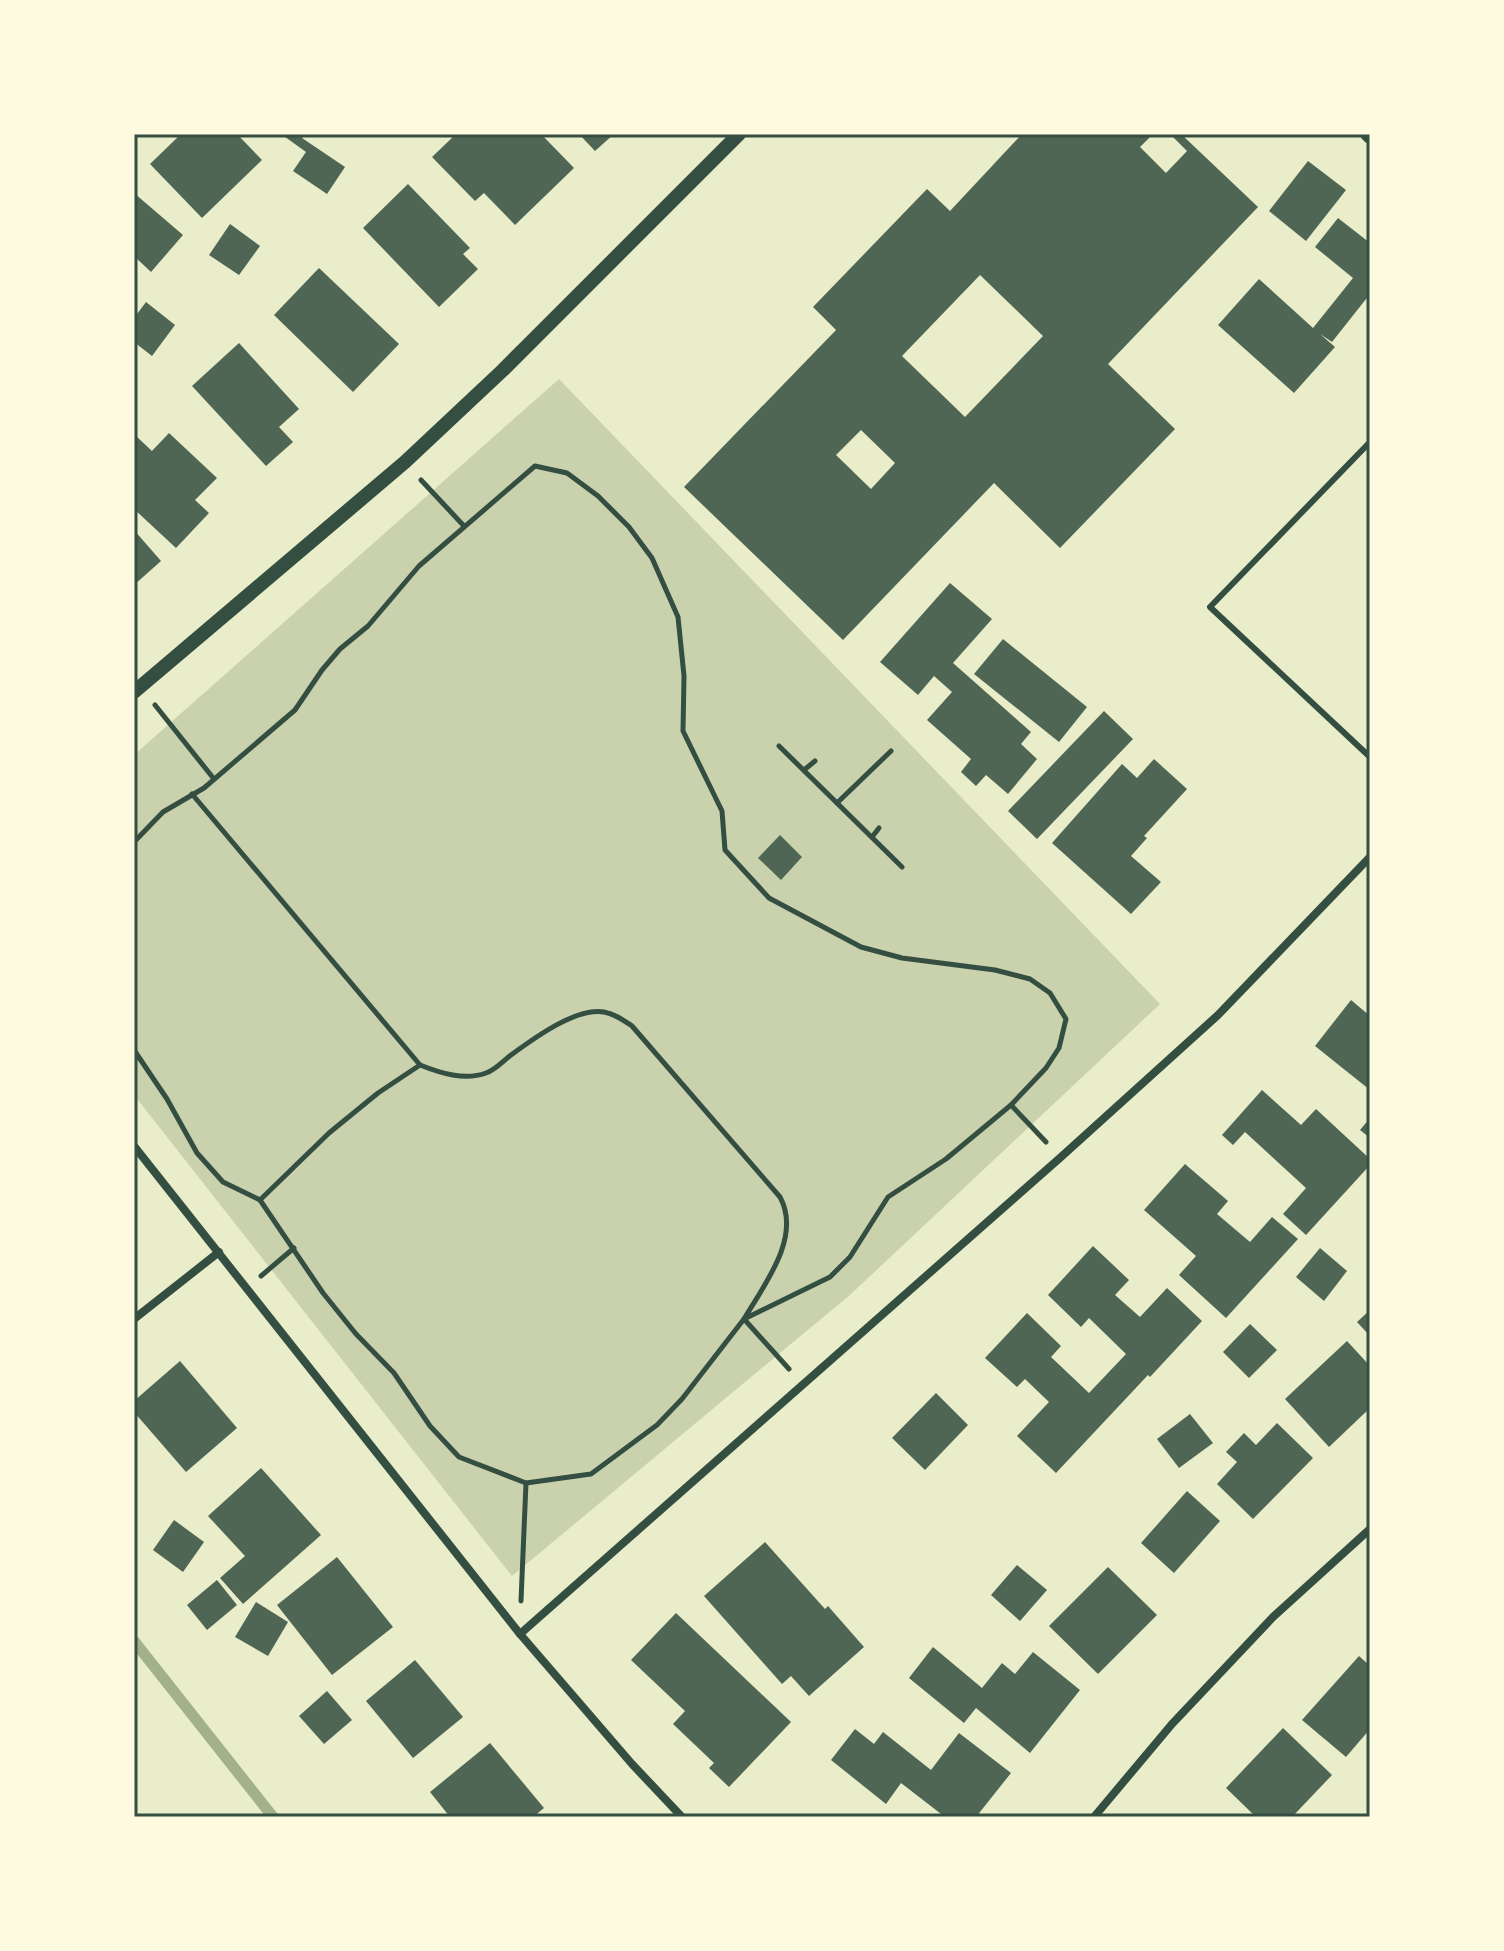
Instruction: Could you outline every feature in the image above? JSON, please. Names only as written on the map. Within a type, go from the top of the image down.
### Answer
[{"type":"street","points":[[137,690],[405,462],[503,370],[739,134]]},
{"type":"street","points":[[520,1634],[1218,1015],[1370,857]]},
{"type":"street","points":[[134,1146],[520,1634],[682,1817]]},
{"type":"street","points":[[134,1319],[219,1252]]},
{"type":"street","points":[[1094,1817],[1172,1724],[1273,1617],[1370,1529]]},
{"type":"lane","points":[[1370,442],[1210,607],[1370,757]]},
{"type":"path","points":[[405,462],[464,526]]},
{"type":"path","points":[[134,842],[163,812],[214,779],[295,710],[340,649],[368,626],[419,566],[535,466],[567,473],[598,496],[629,527],[652,558],[678,617],[684,676],[683,731],[722,811],[725,850],[769,898],[861,947],[920,961],[1030,979],[1050,993],[1066,1019],[1059,1048],[1046,1068],[1011,1105],[946,1159],[888,1197],[850,1257],[830,1277],[744,1319]]},
{"type":"path","points":[[137,690],[214,779]]},
{"type":"path","points":[[779,746],[902,867]]},
{"type":"path","points":[[837,803],[891,751]]},
{"type":"path","points":[[804,770],[815,761]]},
{"type":"path","points":[[134,1050],[167,1099],[197,1153],[223,1182],[260,1200],[323,1293],[356,1334],[394,1373],[430,1426],[459,1457],[526,1483],[591,1474],[657,1425],[682,1399],[744,1319],[772,1272],[782,1248],[787,1209],[780,1197],[632,1026],[619,1017],[603,1012],[585,1013],[539,1037],[489,1072],[455,1076],[420,1065],[192,794]]},
{"type":"path","points":[[872,837],[879,828]]},
{"type":"path","points":[[260,1200],[329,1133],[378,1093],[420,1065]]},
{"type":"path","points":[[1011,1105],[1061,1157]]},
{"type":"path","points":[[247,1287],[294,1248]]},
{"type":"path","points":[[744,1319],[803,1384]]},
{"type":"path","points":[[520,1634],[526,1483]]},
{"type":"green space","points":[[559,379],[1160,1004],[851,1294],[512,1576],[134,1095],[134,755]]},
{"type":"building","points":[[181,134],[237,134],[262,160],[202,218],[150,164]]},
{"type":"building","points":[[281,134],[305,134],[302,138],[345,167],[327,194],[293,171],[306,152]]},
{"type":"building","points":[[456,134],[541,134],[574,168],[515,225],[484,193],[475,201],[432,157]]},
{"type":"building","points":[[579,134],[614,134],[595,151]]},
{"type":"building","points":[[1022,134],[1153,134],[1140,147],[1166,173],[1187,151],[1170,134],[1181,134],[1258,207],[1108,364],[1175,429],[1060,548],[994,483],[843,640],[684,487],[836,330],[813,307],[927,189],[950,211]],"holes":[[[980,275],[1043,336],[965,417],[902,356]],[[861,430],[895,463],[871,489],[836,455]]]},
{"type":"building","points":[[1308,161],[1346,190],[1306,241],[1269,211]]},
{"type":"building","points":[[408,184],[470,248],[463,254],[478,269],[439,307],[363,228]]},
{"type":"building","points":[[134,193],[183,235],[151,272],[134,256]]},
{"type":"building","points":[[1338,218],[1370,243],[1370,294],[1332,342],[1320,334],[1335,347],[1294,393],[1218,325],[1259,279],[1313,328],[1353,278],[1315,247]]},
{"type":"building","points":[[230,224],[260,246],[239,275],[209,255]]},
{"type":"building","points":[[319,268],[399,344],[353,392],[274,315]]},
{"type":"building","points":[[146,302],[175,325],[152,356],[134,342],[134,318]]},
{"type":"building","points":[[239,343],[299,409],[279,427],[293,442],[266,466],[192,386]]},
{"type":"building","points":[[169,433],[217,478],[195,500],[209,513],[176,548],[134,509],[134,437],[152,451]]},
{"type":"building","points":[[134,530],[161,561],[134,585]]},
{"type":"building","points":[[950,583],[992,619],[953,663],[1031,732],[1021,744],[1037,759],[1008,794],[986,775],[976,786],[961,772],[971,759],[927,720],[952,692],[934,676],[918,695],[880,662]]},
{"type":"building","points":[[1003,639],[1087,707],[1059,742],[974,674]]},
{"type":"building","points":[[1104,711],[1133,739],[1037,839],[1008,811]]},
{"type":"building","points":[[1154,759],[1187,789],[1144,836],[1147,838],[1131,856],[1161,882],[1131,914],[1052,843],[1122,764],[1137,778]]},
{"type":"building","points":[[780,835],[802,857],[781,880],[758,858]]},
{"type":"building","points":[[1351,1000],[1370,1016],[1370,1090],[1315,1046]]},
{"type":"building","points":[[1262,1090],[1301,1125],[1316,1109],[1370,1159],[1370,1165],[1306,1235],[1283,1214],[1306,1188],[1245,1132],[1233,1145],[1222,1135]]},
{"type":"building","points":[[1370,1118],[1370,1138],[1360,1130]]},
{"type":"building","points":[[1185,1164],[1228,1201],[1217,1214],[1250,1242],[1272,1217],[1298,1239],[1226,1318],[1179,1275],[1196,1256],[1144,1210]]},
{"type":"building","points":[[1093,1246],[1129,1280],[1115,1295],[1140,1317],[1167,1288],[1202,1321],[1056,1473],[1017,1436],[1049,1402],[1025,1379],[1017,1387],[985,1358],[1027,1313],[1061,1346],[1051,1357],[1089,1393],[1126,1354],[1089,1318],[1081,1327],[1048,1295]]},
{"type":"building","points":[[1320,1248],[1347,1271],[1324,1301],[1296,1277]]},
{"type":"building","points":[[1370,1310],[1370,1336],[1357,1322]]},
{"type":"building","points":[[1250,1324],[1277,1350],[1249,1378],[1223,1352]]},
{"type":"building","points":[[1347,1341],[1370,1366],[1370,1408],[1329,1447],[1285,1399]]},
{"type":"building","points":[[180,1361],[237,1428],[186,1472],[134,1412],[134,1401]]},
{"type":"building","points":[[936,1393],[968,1425],[925,1470],[892,1438]]},
{"type":"building","points":[[1190,1414],[1213,1443],[1179,1468],[1157,1439]]},
{"type":"building","points":[[1277,1423],[1313,1458],[1253,1519],[1217,1484],[1237,1462],[1226,1452],[1244,1433],[1256,1445]]},
{"type":"building","points":[[261,1468],[321,1535],[243,1604],[220,1578],[245,1556],[208,1516]]},
{"type":"building","points":[[1187,1491],[1220,1521],[1174,1573],[1141,1543]]},
{"type":"building","points":[[174,1520],[204,1542],[183,1572],[153,1550]]},
{"type":"building","points":[[765,1542],[864,1647],[809,1696],[791,1676],[782,1684],[704,1596]]},
{"type":"building","points":[[337,1557],[393,1627],[332,1675],[277,1605]]},
{"type":"building","points":[[1017,1565],[1047,1590],[1020,1621],[991,1595]]},
{"type":"building","points":[[1108,1567],[1157,1615],[1098,1674],[1049,1626]]},
{"type":"building","points":[[217,1580],[237,1605],[207,1630],[187,1605]]},
{"type":"building","points":[[256,1602],[288,1622],[268,1656],[235,1637]]},
{"type":"building","points":[[676,1613],[791,1722],[729,1787],[709,1768],[714,1763],[673,1724],[685,1711],[631,1660]]},
{"type":"building","points":[[933,1647],[982,1688],[1002,1663],[1015,1674],[1033,1652],[1080,1690],[1030,1753],[976,1708],[964,1723],[909,1678]]},
{"type":"building","points":[[1359,1656],[1370,1666],[1370,1729],[1346,1757],[1302,1720]]},
{"type":"building","points":[[415,1660],[463,1717],[413,1758],[366,1701]]},
{"type":"building","points":[[327,1691],[352,1720],[324,1744],[299,1716]]},
{"type":"building","points":[[1283,1728],[1332,1775],[1292,1817],[1256,1817],[1226,1788]]},
{"type":"building","points":[[855,1729],[874,1744],[883,1732],[931,1770],[959,1733],[1011,1773],[976,1817],[945,1817],[901,1783],[886,1804],[831,1760]]},
{"type":"building","points":[[490,1743],[544,1808],[533,1817],[450,1817],[430,1792]]},
{"type":"waterway","points":[[134,1641],[273,1817]]}]
